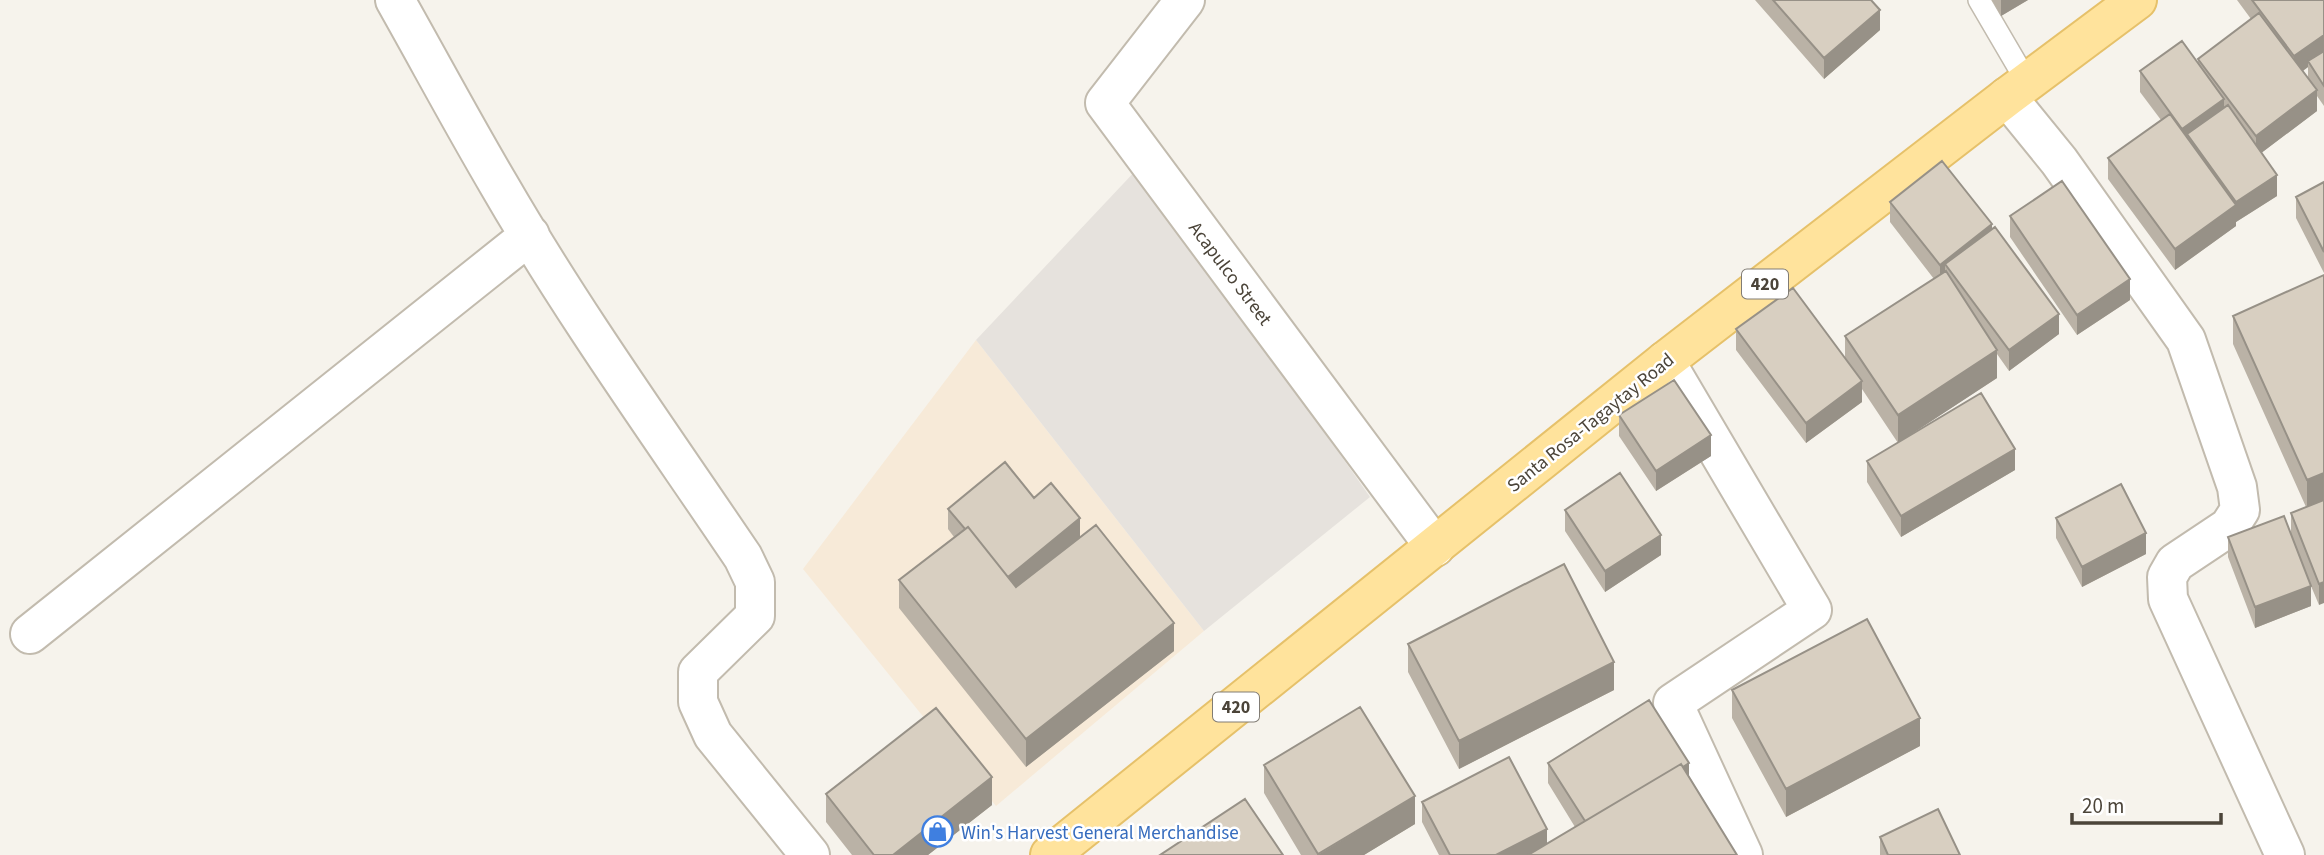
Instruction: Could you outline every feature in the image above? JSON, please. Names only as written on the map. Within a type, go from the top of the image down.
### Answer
[{"type":"main road","name":"Santa Rosa-Tagaytay Road","points":[[1050,855],[1665,361],[2017,89],[2137,0]]},
{"type":"street","points":[[395,0],[499,186],[602,349],[743,557],[755,582],[755,616],[698,672],[698,702],[713,735],[810,855]]},
{"type":"street","name":"Acapulco Street","points":[[1185,0],[1105,103],[1435,547]]},
{"type":"street","points":[[2017,89],[2059,161],[2186,340],[2236,487],[2240,510],[2229,527],[2175,563],[2167,577],[2168,599],[2285,855]]},
{"type":"street","points":[[30,634],[530,235]]},
{"type":"street","points":[[1665,361],[1812,610],[1673,703],[1743,855]]},
{"type":"lane","points":[[1979,0],[2017,89]]},
{"type":"shaded area","points":[[1139,167],[1370,497],[1204,631],[976,340]]},
{"type":"shaded area","points":[[976,340],[1204,631],[996,806],[803,569]]},
{"type":"building","points":[[1773,0],[1871,0],[1880,10],[1824,58]]},
{"type":"building","points":[[2252,0],[2324,0],[2324,35],[2294,56]]},
{"type":"building","points":[[2259,13],[2317,90],[2256,136],[2198,59]]},
{"type":"building","points":[[2182,41],[2224,99],[2182,129],[2140,71]]},
{"type":"building","points":[[2324,51],[2324,86],[2308,61]]},
{"type":"building","points":[[2228,105],[2277,175],[2236,202],[2187,134]]},
{"type":"building","points":[[2170,114],[2236,205],[2175,249],[2108,158]]},
{"type":"building","points":[[1942,161],[1992,224],[1940,265],[1890,202]]},
{"type":"building","points":[[2062,181],[2130,279],[2077,315],[2010,216]]},
{"type":"building","points":[[2324,182],[2324,252],[2296,197]]},
{"type":"building","points":[[1995,227],[2059,314],[2009,350],[1945,264]]},
{"type":"building","points":[[1946,271],[1997,350],[1898,415],[1845,336]]},
{"type":"building","points":[[2324,275],[2324,473],[2307,480],[2233,316]]},
{"type":"building","points":[[1793,288],[1862,381],[1806,423],[1736,329]]},
{"type":"building","points":[[1674,380],[1711,435],[1656,471],[1619,415]]},
{"type":"building","points":[[1981,393],[2015,449],[1901,516],[1867,461]]},
{"type":"building","points":[[1005,462],[1034,498],[1051,483],[1080,518],[1008,577],[968,527],[965,529],[948,509]]},
{"type":"building","points":[[1620,473],[1661,535],[1605,571],[1565,510]]},
{"type":"building","points":[[2121,484],[2146,533],[2082,567],[2056,518]]},
{"type":"building","points":[[2324,500],[2324,582],[2319,584],[2291,513]]},
{"type":"building","points":[[2284,516],[2311,586],[2255,607],[2228,537]]},
{"type":"building","points":[[1096,525],[1174,623],[1026,739],[899,580],[968,527],[1016,587]]},
{"type":"building","points":[[1564,564],[1614,662],[1459,741],[1408,644]]},
{"type":"building","points":[[1867,619],[1920,718],[1786,789],[1732,690]]},
{"type":"building","points":[[1649,700],[1689,763],[1683,767],[1681,764],[1585,821],[1548,763]]},
{"type":"building","points":[[1360,707],[1415,796],[1318,854],[1264,765]]},
{"type":"building","points":[[936,708],[992,777],[893,855],[874,855],[826,794]]},
{"type":"building","points":[[1509,757],[1547,829],[1496,855],[1450,855],[1422,802]]},
{"type":"building","points":[[1681,764],[1737,855],[1528,855]]},
{"type":"building","points":[[1245,799],[1283,855],[1160,855]]},
{"type":"building","points":[[1938,809],[1960,855],[1888,855],[1880,837]]},
{"type":"place","name":"Win's Harvest General Merchandise","points":[[938,832]]}]
